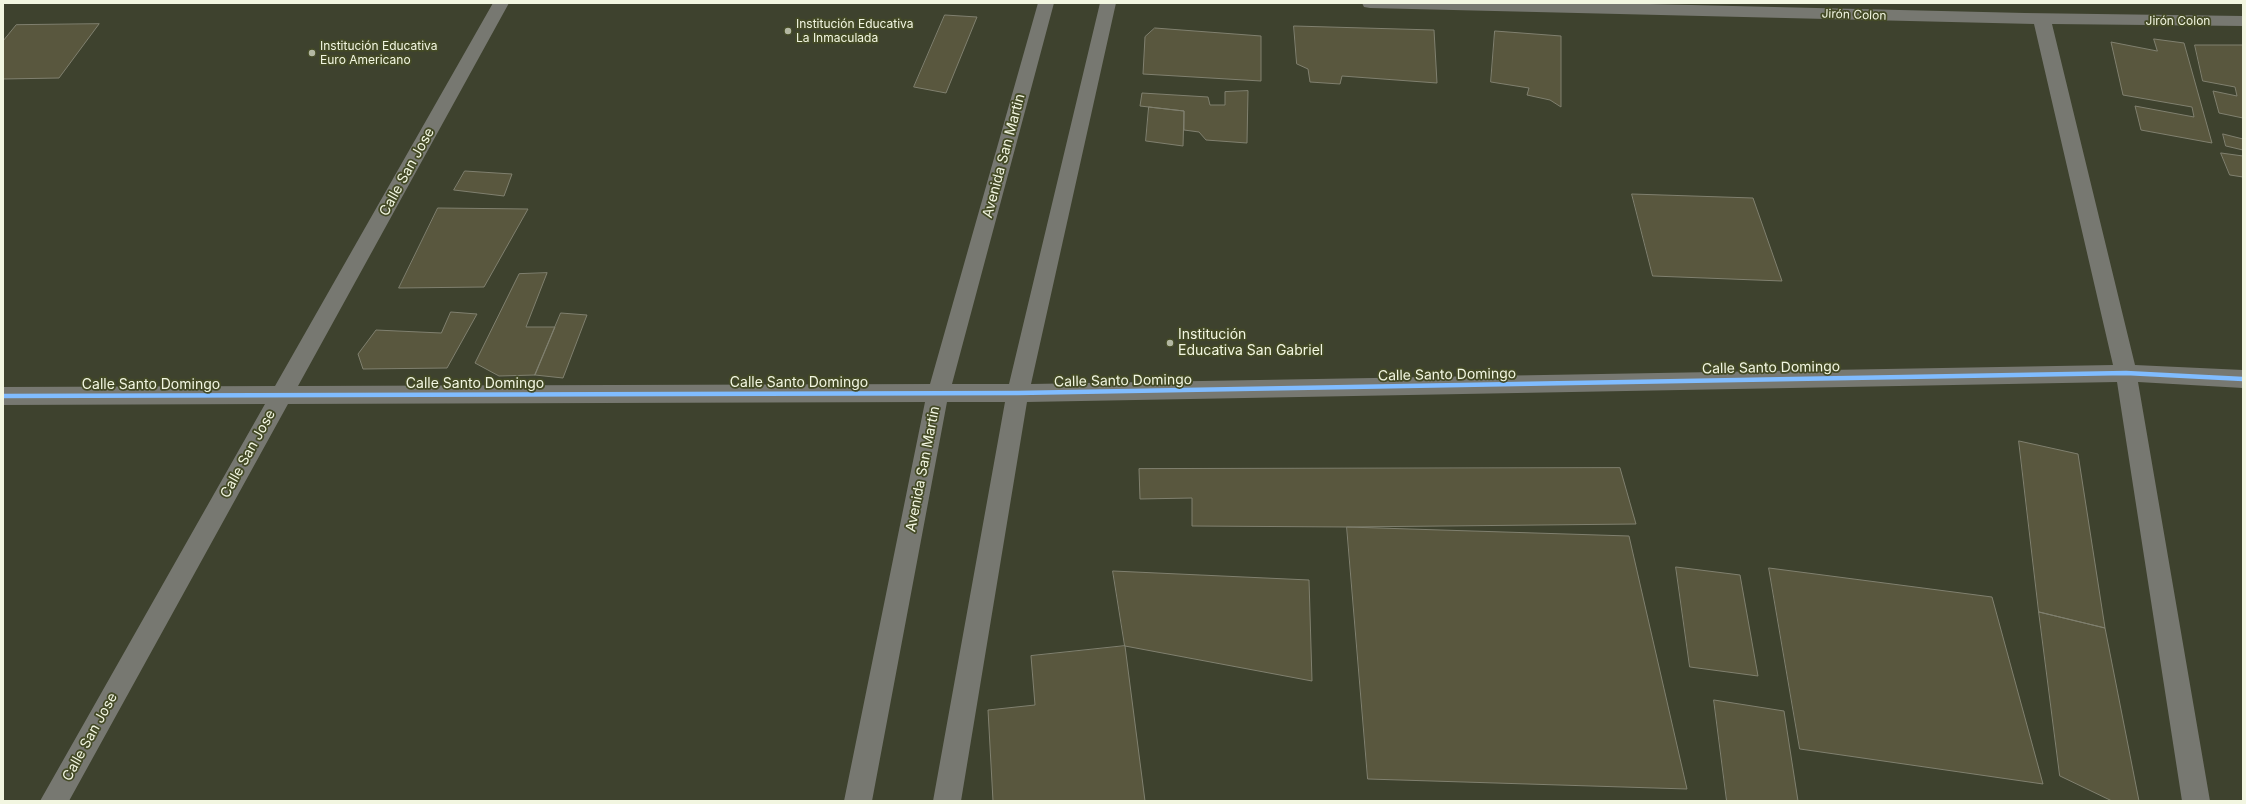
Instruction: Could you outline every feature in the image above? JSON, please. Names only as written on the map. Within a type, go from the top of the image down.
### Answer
[{"type":"street","name":"Calle San Jose","points":[[54,801],[501,3]]},
{"type":"street","name":"Avenida San Martin","points":[[858,801],[938,394],[1046,3]]},
{"type":"street","points":[[947,801],[1018,394],[1108,3]]},
{"type":"street","name":"Jirón Colon","points":[[1370,3],[1546,4],[2042,20],[2243,21]]},
{"type":"street","points":[[2042,20],[2126,373],[2196,801]]},
{"type":"street","name":"Calle Santo Domingo","points":[[3,396],[1018,394],[2126,373],[2243,379]]},
{"type":"building","points":[[945,15],[977,17],[946,93],[914,87]]},
{"type":"building","points":[[99,24],[59,78],[3,79],[3,41],[16,25]]},
{"type":"building","points":[[1294,26],[1434,30],[1437,83],[1342,76],[1340,84],[1310,82],[1308,69],[1297,64]]},
{"type":"building","points":[[1155,28],[1261,36],[1261,81],[1143,74],[1145,37]]},
{"type":"building","points":[[1495,31],[1561,36],[1561,107],[1550,100],[1527,95],[1529,88],[1491,82]]},
{"type":"building","points":[[2154,39],[2184,43],[2212,143],[2141,130],[2135,106],[2194,117],[2192,107],[2123,95],[2111,42],[2157,51]]},
{"type":"building","points":[[2195,45],[2243,45],[2243,118],[2219,113],[2213,91],[2237,96],[2235,87],[2203,81]]},
{"type":"building","points":[[1248,91],[1247,143],[1206,140],[1199,132],[1184,130],[1184,111],[1140,106],[1142,93],[1208,97],[1210,105],[1225,105],[1225,92]]},
{"type":"building","points":[[1149,107],[1184,111],[1183,146],[1146,141]]},
{"type":"building","points":[[2223,134],[2243,139],[2243,150],[2226,146]]},
{"type":"building","points":[[2221,153],[2243,156],[2243,177],[2230,175]]},
{"type":"building","points":[[465,171],[512,174],[504,196],[454,190]]},
{"type":"building","points":[[1632,194],[1753,198],[1782,281],[1653,276]]},
{"type":"building","points":[[438,208],[528,209],[484,287],[399,288]]},
{"type":"building","points":[[547,273],[526,327],[555,327],[535,375],[499,376],[475,363],[519,274]]},
{"type":"building","points":[[451,312],[477,314],[447,368],[363,369],[358,354],[376,330],[441,333]]},
{"type":"building","points":[[561,313],[587,315],[563,378],[535,375]]},
{"type":"building","points":[[2019,441],[2078,454],[2105,628],[2039,612]]},
{"type":"building","points":[[1620,468],[1636,524],[1347,527],[1192,526],[1192,498],[1140,499],[1139,469]]},
{"type":"building","points":[[1347,527],[1629,536],[1687,789],[1368,779]]},
{"type":"building","points":[[1676,567],[1740,575],[1758,676],[1690,667]]},
{"type":"building","points":[[1769,568],[1992,597],[2043,784],[1800,749]]},
{"type":"building","points":[[1113,571],[1309,580],[1312,681],[1125,646]]},
{"type":"building","points":[[2039,612],[2105,628],[2139,801],[2112,801],[2060,776]]},
{"type":"building","points":[[1125,646],[1145,801],[993,801],[988,710],[1035,705],[1031,656]]},
{"type":"building","points":[[1714,700],[1784,711],[1798,801],[1727,801]]},
{"type":"cycle path","points":[[3,396],[1018,393],[2126,373],[2243,379]]},
{"type":"place","name":"Institución Educativa La Inmaculada","points":[[788,31]]},
{"type":"place","name":"Institución Educativa Euro Americano","points":[[312,53]]},
{"type":"place","name":"Institución Educativa San Gabriel","points":[[1170,343]]}]
